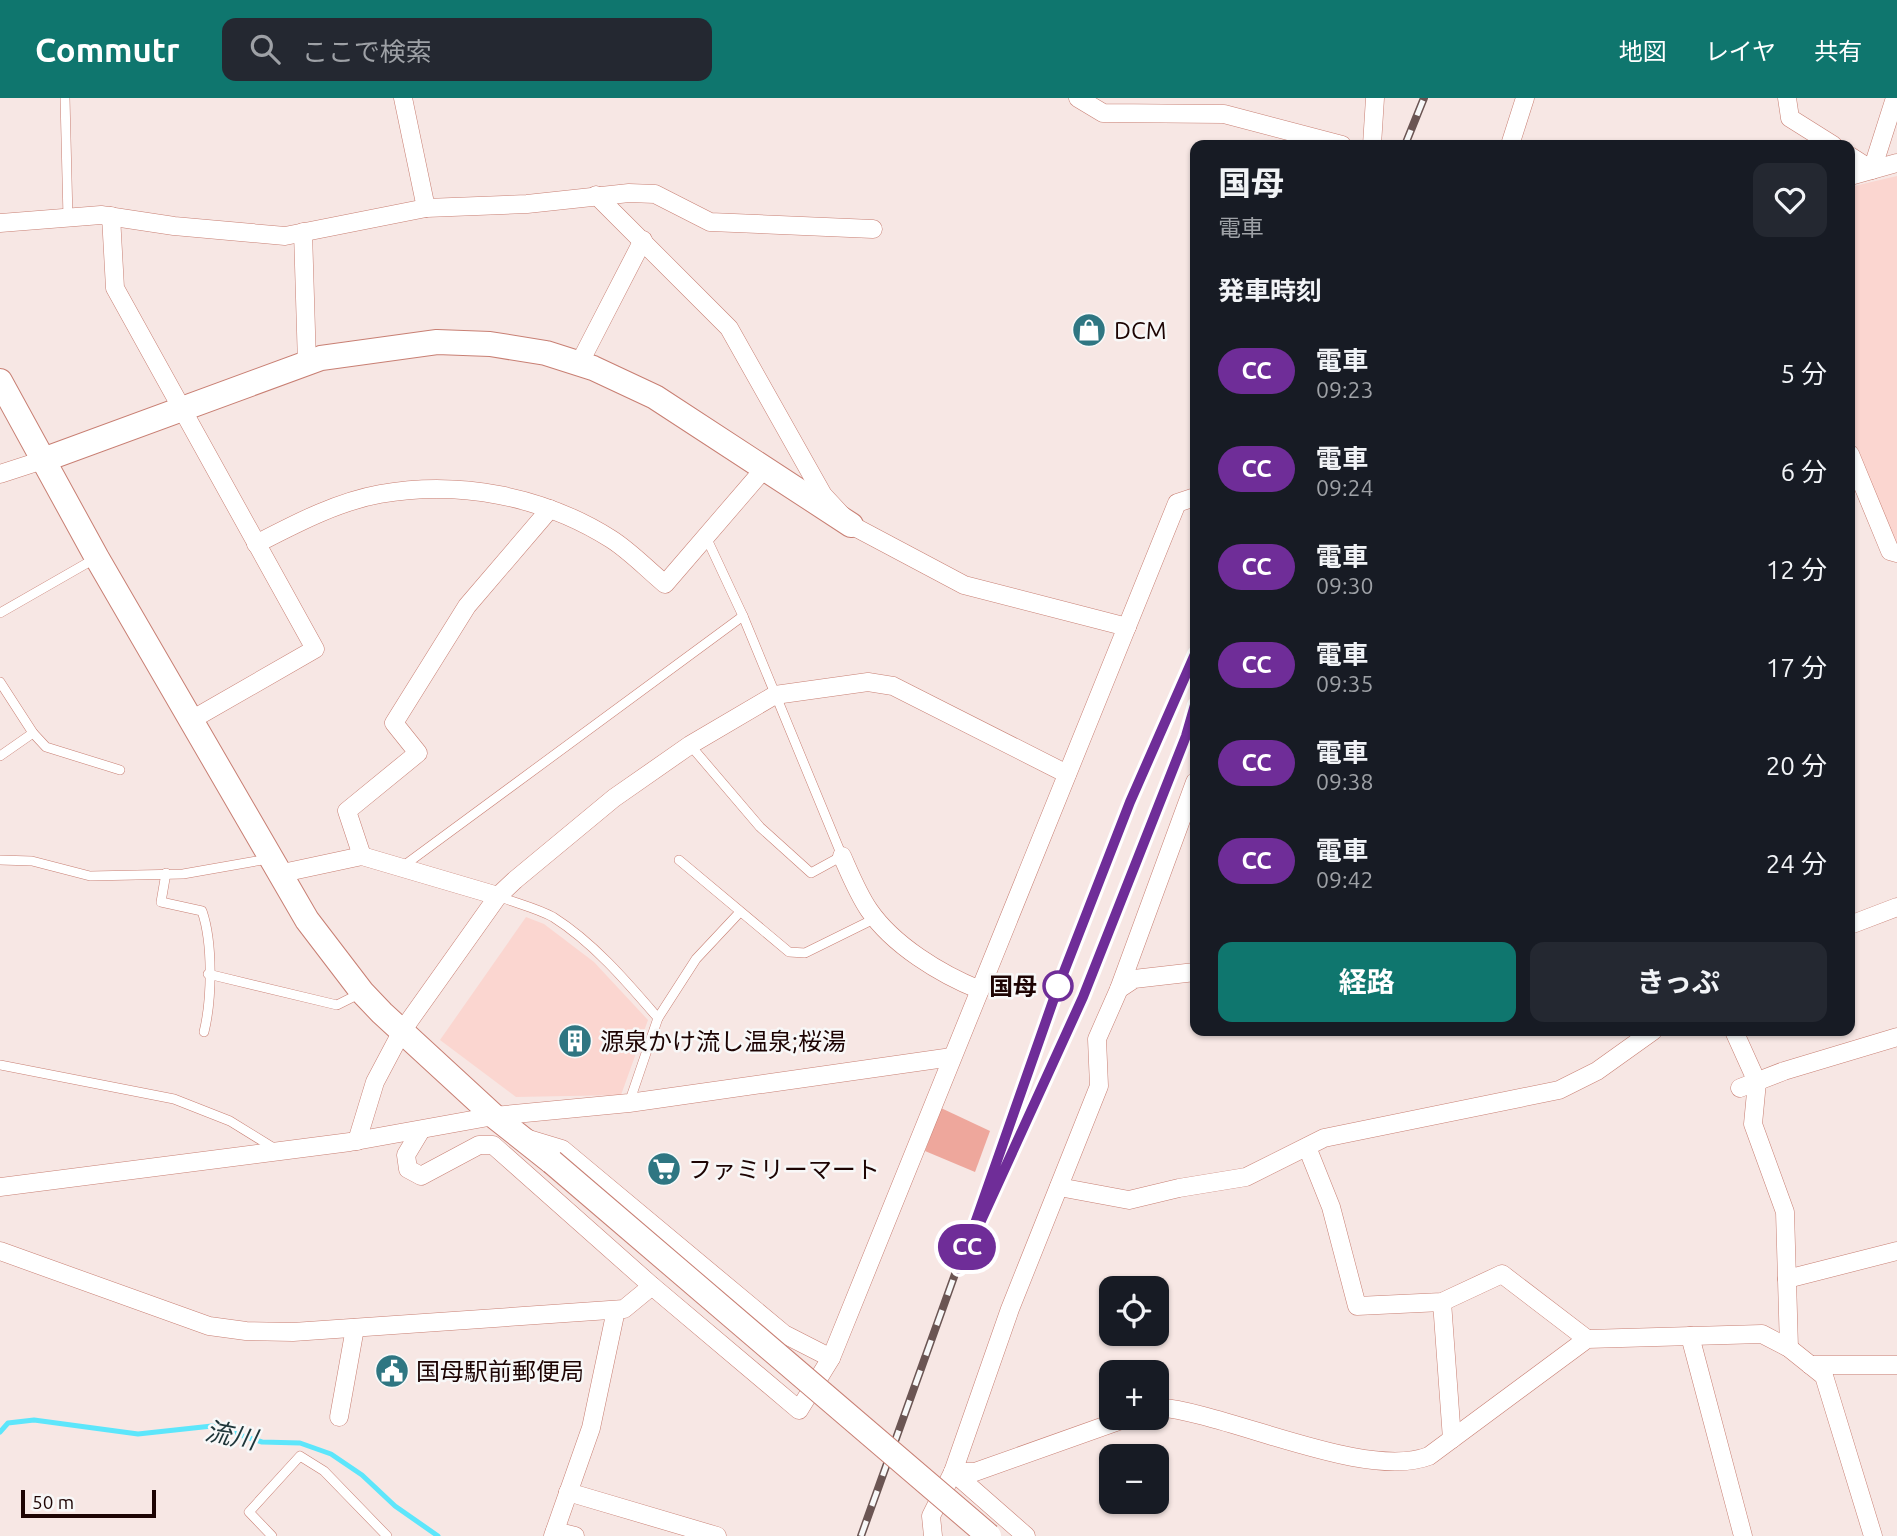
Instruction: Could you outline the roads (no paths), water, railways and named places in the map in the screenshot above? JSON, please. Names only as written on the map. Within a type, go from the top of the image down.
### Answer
[{"type":"street","points":[[402,98],[426,208]]},
{"type":"street","points":[[1078,98],[1103,113],[1224,114],[1323,140]]},
{"type":"street","points":[[1372,140],[1376,98]]},
{"type":"street","points":[[1512,140],[1525,98]]},
{"type":"street","points":[[1787,98],[1790,118],[1825,140]]},
{"type":"street","points":[[1872,170],[1895,98]]},
{"type":"street","points":[[1855,159],[1872,170]]},
{"type":"street","points":[[1855,175],[1897,163]]},
{"type":"street","points":[[0,223],[111,216],[174,226],[285,236],[426,208],[527,204],[596,195],[655,194],[710,222],[873,229]]},
{"type":"street","points":[[596,195],[729,328],[823,495],[851,525]]},
{"type":"street","points":[[111,216],[116,288],[315,649],[193,719]]},
{"type":"street","points":[[303,232],[307,364]]},
{"type":"street","points":[[579,364],[643,240]]},
{"type":"street","points":[[0,474],[307,364],[386,347],[437,342],[490,344],[546,353],[579,364],[654,397],[851,525],[964,585],[1127,627]]},
{"type":"street","points":[[0,381],[97,558],[193,719],[273,866],[307,919],[362,992],[494,1116],[552,1162],[989,1536]]},
{"type":"street","points":[[1855,466],[1890,551],[1897,553]]},
{"type":"street","points":[[256,544],[315,514],[379,494],[466,489],[524,500],[575,518],[614,541],[665,584],[764,468]]},
{"type":"street","points":[[421,1130],[406,1155],[408,1169],[421,1176],[479,1145],[493,1145],[652,1286],[799,1410],[831,1358],[1177,503],[1190,499]]},
{"type":"street","points":[[362,856],[346,811],[418,753],[394,723],[467,606],[550,509]]},
{"type":"street","points":[[357,1141],[375,1082],[402,1031],[498,896],[614,798],[690,745],[775,695],[868,682],[893,686],[1067,774]]},
{"type":"street","points":[[933,1536],[931,1516],[953,1472],[1010,1309],[1099,1086],[1097,1039],[1119,989],[1190,796]]},
{"type":"street","points":[[273,866],[362,856],[498,896]]},
{"type":"street","points":[[842,856],[876,918],[889,933],[960,982],[980,990]]},
{"type":"street","points":[[1855,923],[1897,907]]},
{"type":"street","points":[[1119,989],[1133,979],[1190,973]]},
{"type":"street","points":[[1059,1187],[1129,1200],[1179,1188],[1246,1177],[1324,1138],[1559,1090],[1597,1071],[1646,1036]]},
{"type":"street","points":[[1735,1036],[1749,1085],[1753,1124],[1785,1212],[1788,1348]]},
{"type":"street","points":[[1749,1085],[1897,1037]]},
{"type":"street","points":[[0,1187],[357,1141],[494,1116],[629,1103],[953,1057]]},
{"type":"street","points":[[519,1136],[562,1149],[784,1334],[831,1358]]},
{"type":"street","points":[[1307,1147],[1331,1207],[1357,1306],[1442,1302],[1502,1274],[1587,1339]]},
{"type":"street","points":[[0,1251],[209,1326],[246,1331],[293,1332],[616,1310],[624,1309],[652,1286]]},
{"type":"street","points":[[1787,1279],[1897,1251]]},
{"type":"street","points":[[1442,1302],[1452,1439]]},
{"type":"street","points":[[575,1536],[554,1533],[591,1428],[616,1310]]},
{"type":"street","points":[[339,1418],[355,1328]]},
{"type":"street","points":[[1169,1410],[1361,1458],[1411,1463],[1429,1456],[1587,1339],[1762,1334],[1788,1348],[1824,1376],[1872,1536]]},
{"type":"street","points":[[1690,1336],[1743,1536]]},
{"type":"street","points":[[1810,1365],[1897,1365]]},
{"type":"street","points":[[953,1472],[975,1472],[1099,1428]]},
{"type":"street","points":[[953,1472],[1026,1536]]},
{"type":"street","points":[[568,1492],[718,1536]]},
{"type":"lane","points":[[65,98],[68,218]]},
{"type":"lane","points":[[690,745],[760,827],[811,873],[842,856],[743,616],[706,537]]},
{"type":"lane","points":[[0,613],[97,558]]},
{"type":"lane","points":[[402,867],[743,616]]},
{"type":"lane","points":[[0,682],[33,733],[46,747],[120,770]]},
{"type":"lane","points":[[0,756],[33,733]]},
{"type":"lane","points":[[0,860],[32,861],[90,876],[183,874],[273,866]]},
{"type":"lane","points":[[679,860],[789,952],[805,953],[876,918]]},
{"type":"lane","points":[[166,873],[161,902],[202,911],[208,928],[210,1010],[204,1032]]},
{"type":"lane","points":[[498,896],[551,916],[572,932],[625,979],[658,1018]]},
{"type":"lane","points":[[629,1103],[658,1018],[696,959],[740,912]]},
{"type":"lane","points":[[208,974],[337,1005],[362,992]]},
{"type":"lane","points":[[0,1065],[174,1099],[230,1121],[277,1150]]},
{"type":"lane","points":[[272,1536],[249,1513],[300,1456],[324,1471],[386,1536]]},
{"type":"waterway","name":"流川","points":[[0,1432],[8,1423],[34,1420],[138,1434],[212,1426],[262,1442],[300,1443],[331,1454],[362,1475],[395,1506],[438,1536]]},
{"type":"railway","points":[[1407,140],[1424,98]]},
{"type":"railway","points":[[861,1536],[1058,987],[1130,802],[1190,665]]},
{"type":"railway","points":[[997,1186],[1083,997],[1190,722]]},
{"type":"train","name":"CC","points":[[1190,665],[1130,802],[1058,987],[959,1269],[1083,997],[1190,722]]},
{"type":"place","name":"DCM","points":[[1089,330]]},
{"type":"place","name":"国母","points":[[1058,986]]},
{"type":"place","name":"源泉かけ流し温泉;桜湯","points":[[575,1041]]},
{"type":"place","name":"ファミリーマート","points":[[664,1169]]},
{"type":"place","name":"国母駅前郵便局","points":[[392,1371]]}]
